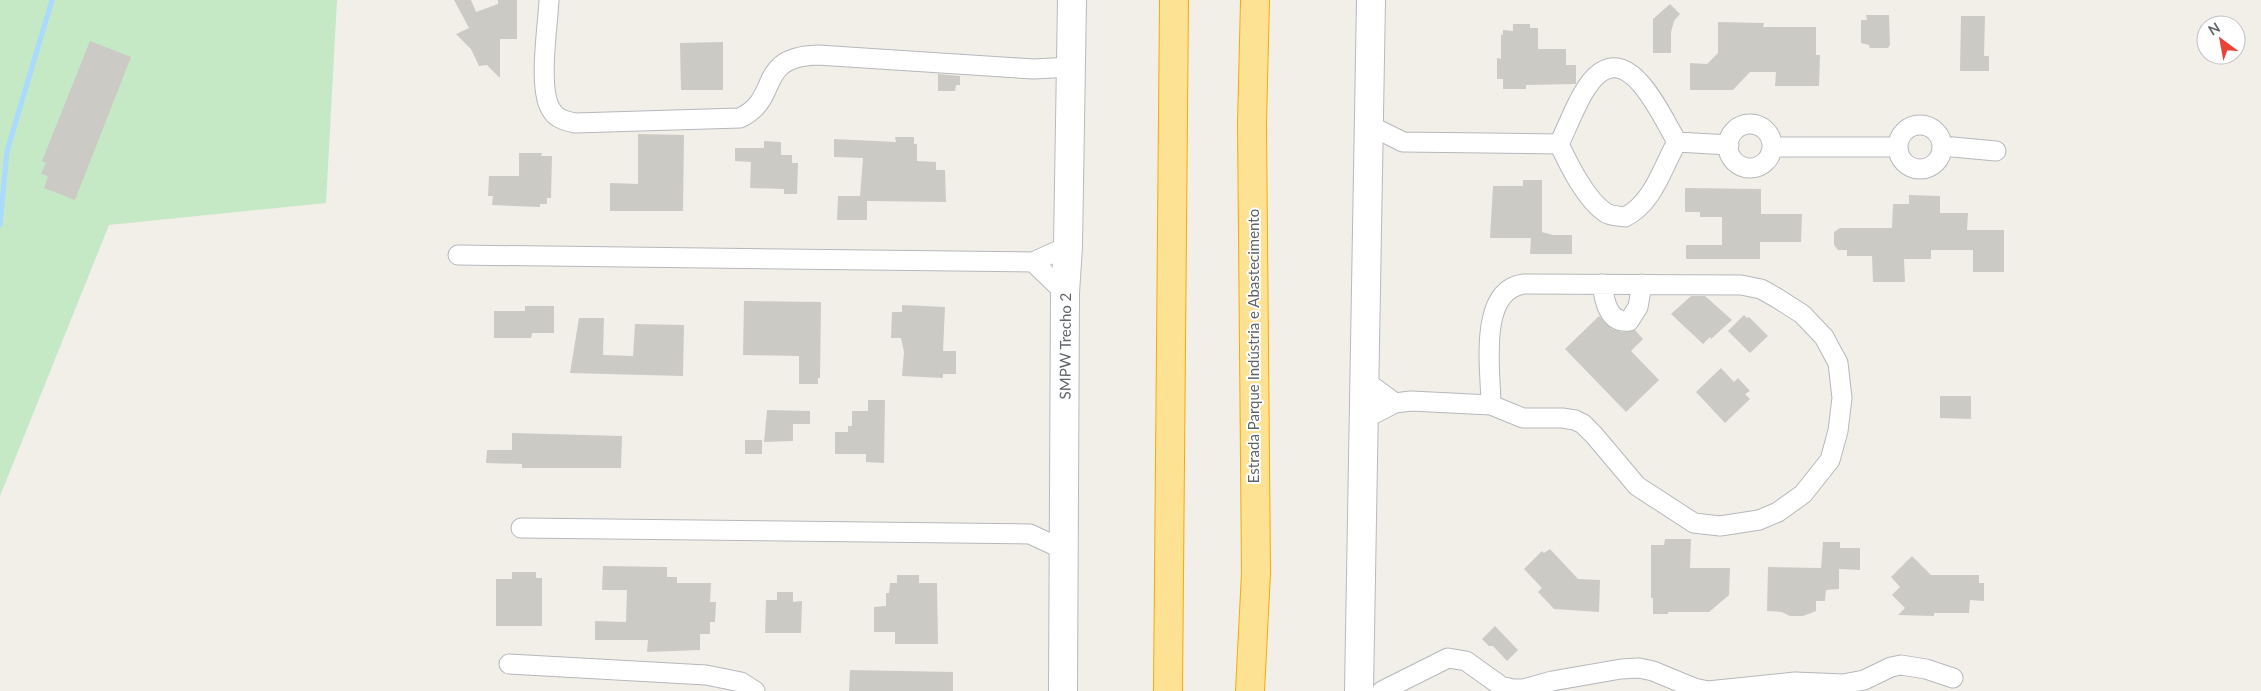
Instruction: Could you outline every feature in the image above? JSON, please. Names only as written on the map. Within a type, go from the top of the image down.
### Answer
[{"type":"highway","points":[[1168,691],[1174,0]]},
{"type":"highway","name":"Estrada Parque Indústria e Abastecimento","points":[[1250,691],[1256,573],[1252,124],[1254,0]]},
{"type":"street","points":[[549,0],[544,80],[546,100],[552,112],[562,120],[575,123],[740,118],[754,109],[774,72],[787,60],[800,56],[818,55],[1032,69],[1072,68]]},
{"type":"street","name":"SMPW Trecho 2","points":[[1062,691],[1065,293],[1068,246],[1072,0]]},
{"type":"street","points":[[1359,691],[1371,0]]},
{"type":"street","points":[[1559,144],[1585,92],[1596,76],[1607,69],[1618,67],[1633,73],[1643,85],[1677,142]]},
{"type":"street","points":[[1923,124],[1936,132],[1942,146],[1937,161],[1924,169],[1916,169],[1903,162],[1897,147],[1902,133],[1915,125],[1923,124]]},
{"type":"street","points":[[1369,125],[1403,142]]},
{"type":"street","points":[[1748,125],[1762,128],[1771,140],[1772,148],[1766,161],[1753,168],[1738,165],[1733,160],[1728,145],[1735,132],[1748,125]]},
{"type":"street","points":[[1368,156],[1403,142],[1559,144]]},
{"type":"street","points":[[1559,144],[1575,173],[1595,202],[1606,213],[1625,217],[1637,210],[1648,197],[1677,142]]},
{"type":"street","points":[[1677,142],[1728,145]]},
{"type":"street","points":[[1942,146],[1996,151]]},
{"type":"street","points":[[1772,148],[1897,147]]},
{"type":"street","points":[[458,255],[1033,262],[1068,246]]},
{"type":"street","points":[[1033,262],[1065,293]]},
{"type":"street","points":[[1364,419],[1395,403],[1410,401],[1491,405],[1523,418],[1562,418],[1584,424],[1637,486],[1694,523],[1720,526],[1759,520],[1778,512],[1802,494],[1830,460],[1838,431],[1842,398],[1838,364],[1824,337],[1802,314],[1761,289],[1741,285],[1524,284],[1517,285],[1500,296],[1493,313],[1490,339],[1491,405]]},
{"type":"street","points":[[1602,284],[1610,312],[1614,317],[1624,322],[1629,321],[1638,307],[1642,284]]},
{"type":"street","points":[[1365,381],[1395,403]]},
{"type":"street","points":[[1030,534],[1062,520]]},
{"type":"street","points":[[521,528],[1030,534],[1062,548]]},
{"type":"street","points":[[1382,691],[1448,658],[1466,661],[1501,686],[1524,689],[1552,681],[1620,669],[1639,668],[1653,670],[1694,688],[1708,691],[1795,682],[1843,684],[1864,680],[1891,667],[1901,665],[1926,669],[1953,678]]},
{"type":"street","points":[[509,664],[706,675],[741,682],[755,691]]},
{"type":"green space","points":[[0,0],[337,0],[326,203],[109,225],[0,496]]},
{"type":"building","points":[[454,0],[471,0],[476,12],[498,4],[498,0],[517,0],[517,39],[500,39],[500,78],[487,65],[479,66],[471,49],[456,34],[469,28]]},
{"type":"building","points":[[1670,4],[1680,14],[1674,21],[1671,32],[1671,53],[1653,53],[1653,19]]},
{"type":"building","points":[[1866,15],[1889,15],[1890,45],[1888,48],[1870,48],[1869,45],[1861,43],[1861,20],[1867,20]]},
{"type":"building","points":[[1961,16],[1985,16],[1984,56],[1989,56],[1989,71],[1960,71]]},
{"type":"building","points":[[1718,22],[1764,23],[1763,27],[1816,27],[1816,55],[1820,55],[1819,86],[1775,86],[1776,72],[1750,72],[1733,90],[1690,90],[1690,63],[1707,64],[1718,53]]},
{"type":"building","points":[[1513,24],[1530,24],[1530,28],[1538,28],[1538,49],[1566,49],[1566,65],[1576,65],[1576,84],[1526,85],[1526,89],[1503,89],[1503,79],[1497,79],[1497,58],[1501,59],[1501,34],[1503,35],[1503,30],[1513,31]]},
{"type":"building","points":[[90,41],[131,57],[75,200],[44,188],[48,176],[41,174],[46,163],[42,161]]},
{"type":"building","points":[[723,42],[723,90],[681,90],[680,43]]},
{"type":"building","points":[[938,74],[960,76],[960,85],[956,85],[955,91],[938,91]]},
{"type":"building","points":[[638,134],[684,135],[683,211],[610,211],[610,183],[638,184]]},
{"type":"building","points":[[895,137],[914,137],[914,144],[917,144],[917,161],[936,162],[936,170],[945,170],[946,202],[867,201],[867,220],[837,220],[838,196],[860,196],[863,158],[834,157],[834,139],[896,142]]},
{"type":"building","points":[[764,141],[781,142],[781,155],[792,155],[792,163],[798,163],[797,194],[784,194],[784,189],[750,188],[751,162],[735,161],[735,148],[764,148]]},
{"type":"building","points":[[519,153],[542,153],[541,156],[552,156],[551,198],[547,198],[547,204],[540,204],[540,207],[492,205],[493,196],[488,196],[489,176],[519,176]]},
{"type":"building","points":[[1523,180],[1542,180],[1542,232],[1553,235],[1572,235],[1572,254],[1530,254],[1531,238],[1490,238],[1493,186],[1523,186]]},
{"type":"building","points":[[1685,188],[1761,189],[1761,214],[1802,214],[1801,242],[1760,242],[1760,259],[1686,259],[1686,245],[1722,245],[1722,217],[1700,217],[1700,212],[1685,212]]},
{"type":"building","points":[[1909,195],[1940,196],[1940,213],[1968,213],[1967,230],[2004,230],[2004,272],[1973,272],[1973,250],[1931,250],[1931,259],[1904,259],[1905,282],[1873,282],[1872,256],[1847,256],[1847,250],[1838,250],[1834,245],[1834,232],[1840,228],[1892,228],[1893,204],[1909,204]]},
{"type":"building","points":[[1691,296],[1705,296],[1732,320],[1703,344],[1671,314]]},
{"type":"building","points":[[744,301],[821,302],[820,378],[818,378],[818,384],[799,384],[799,356],[743,355]]},
{"type":"building","points":[[902,305],[945,307],[943,351],[956,351],[956,374],[943,374],[943,378],[902,376],[904,352],[901,338],[891,338],[892,312],[902,312]]},
{"type":"building","points":[[525,306],[554,306],[554,333],[532,333],[531,338],[494,338],[494,311],[525,311]]},
{"type":"building","points":[[1744,315],[1747,318],[1749,317],[1768,336],[1750,353],[1728,331]]},
{"type":"building","points":[[1599,316],[1612,329],[1622,332],[1635,330],[1643,339],[1631,351],[1659,380],[1626,412],[1565,349]]},
{"type":"building","points":[[579,318],[604,318],[603,355],[633,356],[635,324],[684,325],[683,376],[570,373]]},
{"type":"building","points":[[1721,368],[1734,382],[1738,378],[1750,391],[1745,394],[1750,399],[1725,423],[1696,392]]},
{"type":"building","points":[[1940,396],[1971,396],[1971,419],[1940,418]]},
{"type":"building","points":[[868,400],[885,400],[884,463],[866,462],[866,454],[835,454],[835,432],[848,432],[848,426],[852,426],[852,411],[868,411]]},
{"type":"building","points":[[767,410],[810,411],[810,424],[793,424],[793,441],[764,442]]},
{"type":"building","points":[[512,433],[622,436],[621,468],[522,468],[522,464],[486,463],[487,450],[512,450]]},
{"type":"building","points":[[745,440],[762,440],[762,454],[745,454]]},
{"type":"building","points":[[1665,539],[1691,539],[1690,568],[1730,568],[1729,595],[1709,612],[1653,614],[1653,598],[1651,598],[1651,545],[1664,545]]},
{"type":"building","points":[[1823,542],[1840,542],[1840,548],[1860,548],[1860,570],[1839,569],[1839,589],[1826,590],[1825,601],[1816,601],[1816,611],[1803,616],[1790,616],[1782,612],[1767,611],[1768,567],[1821,568]]},
{"type":"building","points":[[1550,549],[1578,579],[1600,580],[1599,612],[1554,609],[1538,592],[1542,588],[1524,569],[1542,551],[1544,553]]},
{"type":"building","points":[[1912,556],[1931,575],[1979,575],[1979,583],[1984,583],[1984,601],[1970,600],[1969,613],[1934,613],[1934,616],[1898,615],[1905,608],[1892,595],[1900,587],[1891,577]]},
{"type":"building","points":[[603,566],[667,567],[667,577],[677,577],[677,583],[711,583],[710,602],[716,602],[715,622],[710,622],[710,634],[700,634],[700,650],[647,652],[648,640],[595,640],[595,621],[626,622],[627,590],[602,590]]},
{"type":"building","points":[[512,572],[536,572],[536,578],[542,578],[542,626],[496,626],[496,579],[512,579]]},
{"type":"building","points":[[897,575],[919,575],[919,583],[937,583],[938,644],[895,644],[895,632],[874,632],[874,607],[886,606],[886,593],[889,593],[890,583],[897,583]]},
{"type":"building","points":[[777,592],[793,592],[793,602],[802,601],[801,633],[765,633],[766,600],[777,600]]},
{"type":"building","points":[[1495,626],[1518,650],[1507,661],[1493,646],[1489,646],[1482,639]]},
{"type":"building","points":[[850,670],[953,672],[953,691],[849,691]]},
{"type":"waterway","points":[[0,225],[7,151],[52,0]]}]
